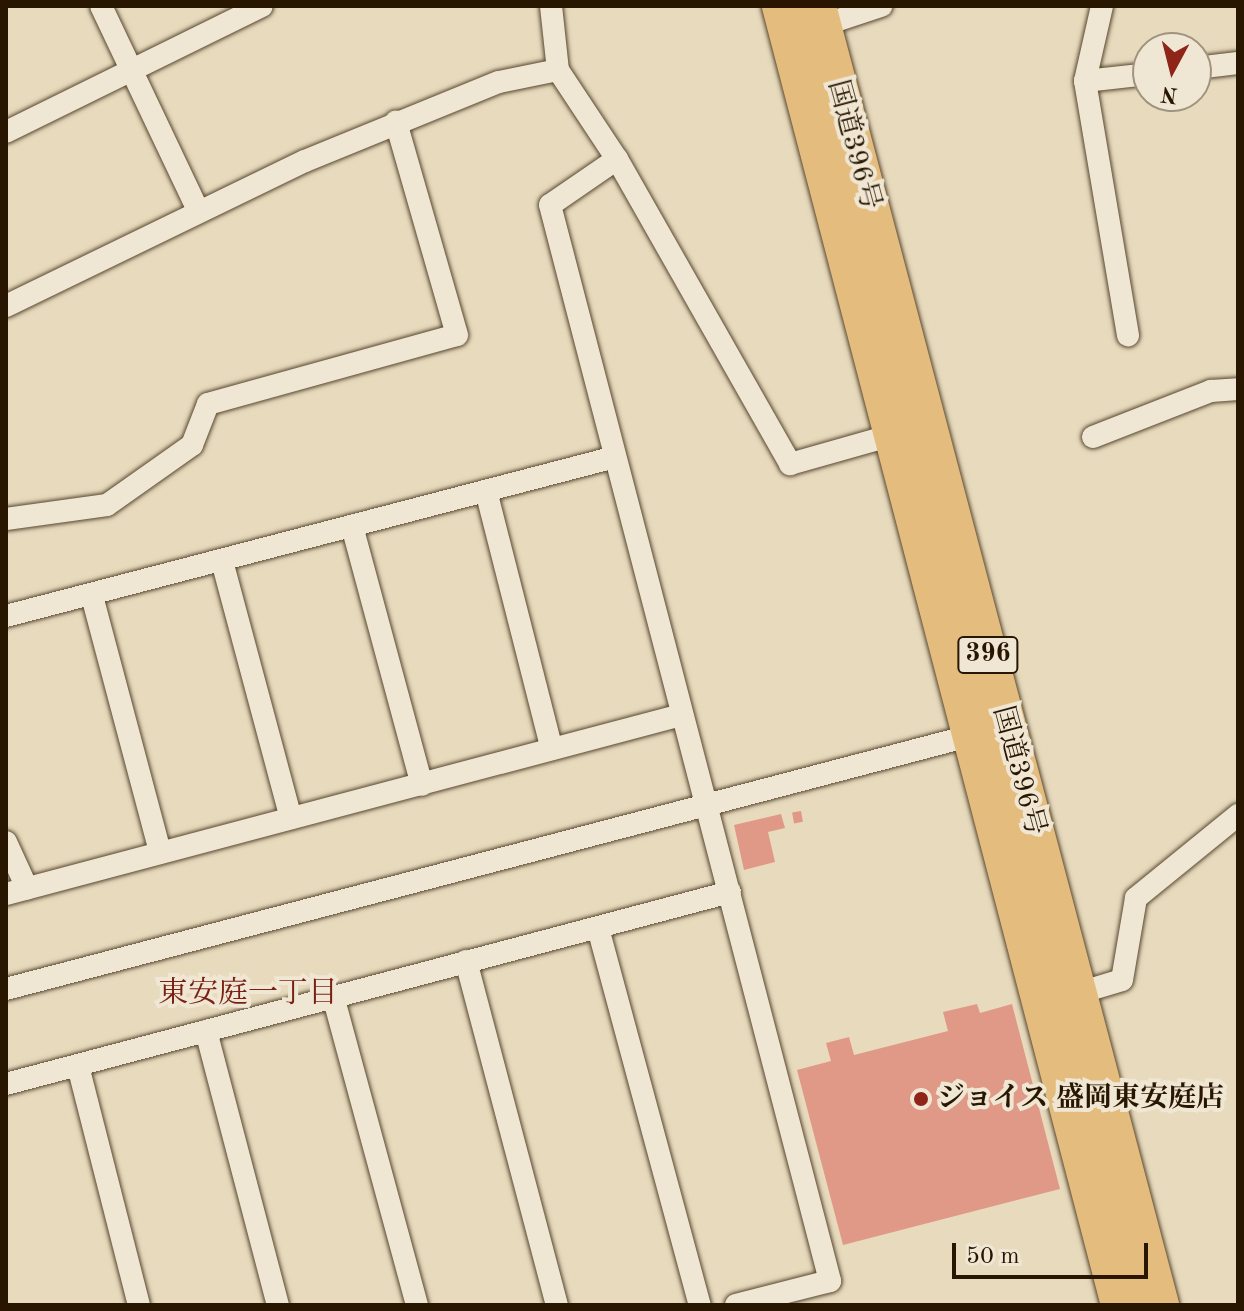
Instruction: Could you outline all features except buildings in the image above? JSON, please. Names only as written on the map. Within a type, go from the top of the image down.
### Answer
[{"type":"highway","name":"国道396号","points":[[802,18],[1059,999],[1121,1305]]},
{"type":"highway","name":"国道396号","points":[[909,430],[973,735],[1159,1305]]},
{"type":"street","points":[[101,6],[197,208]]},
{"type":"street","points":[[6,132],[262,6]]},
{"type":"street","points":[[551,6],[558,70],[617,159],[790,464],[909,430]]},
{"type":"street","points":[[802,18],[881,6]]},
{"type":"street","points":[[1102,6],[1085,81],[1128,335]]},
{"type":"street","points":[[1212,66],[1238,63]]},
{"type":"street","points":[[6,306],[197,208],[396,122],[499,82],[558,70]]},
{"type":"street","points":[[1085,81],[1132,76]]},
{"type":"street","points":[[6,519],[107,505],[192,445],[208,404],[457,335],[396,122]]},
{"type":"street","points":[[617,159],[550,205],[830,1281],[736,1305]]},
{"type":"street","points":[[1093,437],[1211,391],[1238,389]]},
{"type":"street","points":[[6,616],[615,457]]},
{"type":"street","points":[[486,491],[552,749]]},
{"type":"street","points":[[352,526],[422,785]]},
{"type":"street","points":[[222,561],[291,818]]},
{"type":"street","points":[[92,596],[160,852]]},
{"type":"street","points":[[6,842],[17,891],[681,715]]},
{"type":"street","points":[[6,989],[973,735]]},
{"type":"street","points":[[1059,999],[1122,980],[1136,898],[1238,815]]},
{"type":"street","points":[[6,1084],[730,892]]},
{"type":"street","points":[[598,928],[700,1305]]},
{"type":"street","points":[[466,961],[557,1305]]},
{"type":"street","points":[[333,996],[417,1305]]},
{"type":"street","points":[[206,1031],[278,1305]]},
{"type":"street","points":[[78,1066],[139,1305]]},
{"type":"place","name":"ジョイス 盛岡東安庭店","points":[[921,1099]]},
{"type":"district","name":"東安庭一丁目","points":[[248,994]]}]
